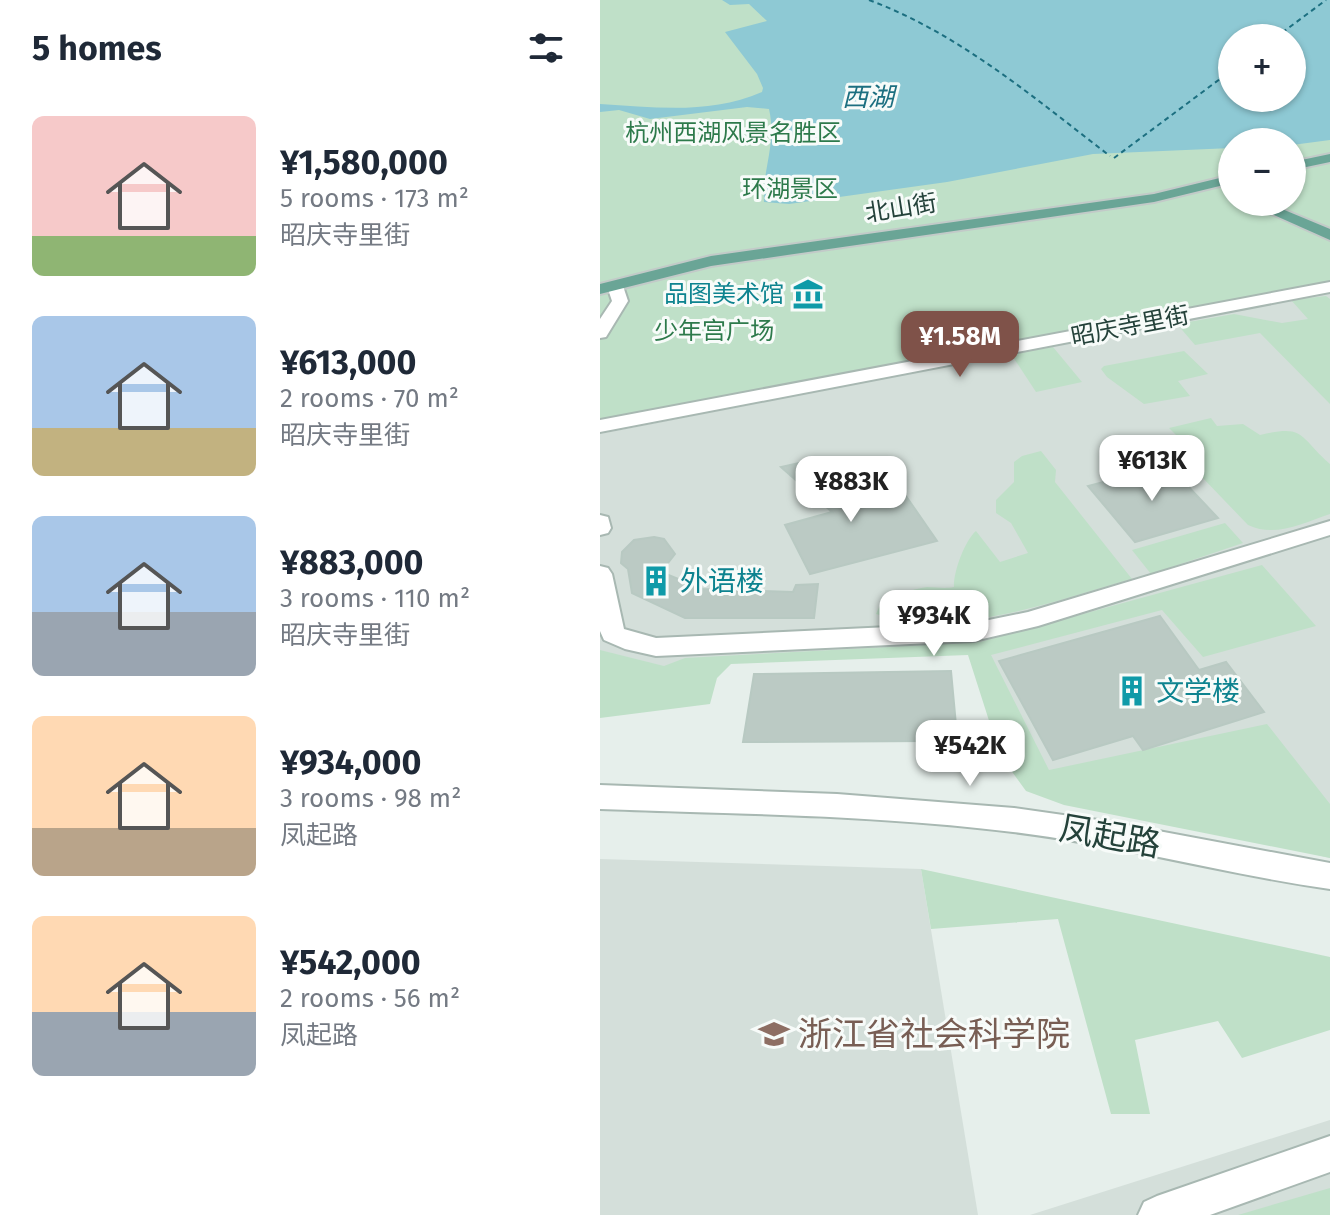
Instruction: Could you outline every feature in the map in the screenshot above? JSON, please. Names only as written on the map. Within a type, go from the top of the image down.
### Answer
[{"type":"main road","points":[[1306,163],[1330,158]]},
{"type":"main road","name":"北山街","points":[[604,281],[709,252],[1218,182]]},
{"type":"main road","points":[[1211,183],[1218,186]]},
{"type":"main road","name":"北山街","points":[[604,281],[711,261],[1154,198],[1211,183]]},
{"type":"main road","points":[[1285,216],[1330,235]]},
{"type":"street","points":[[600,333],[620,301],[604,281]]},
{"type":"street","name":"昭庆寺里街","points":[[601,429],[1330,287]]},
{"type":"street","points":[[600,522],[600,528]]},
{"type":"street","points":[[600,574],[613,634],[634,643],[656,647],[974,632],[1029,620],[1330,528]]},
{"type":"street","name":"凤起路","points":[[600,797],[948,812],[1073,828],[1330,876]]},
{"type":"street","points":[[1157,1215],[1330,1154]]},
{"type":"shaded area","points":[[1330,291],[1330,858],[1036,787],[972,648],[709,664],[643,674],[600,669],[600,434]]},
{"type":"shaded area","name":"浙江省社会科学院","points":[[600,859],[921,869],[978,1215],[600,1215]]},
{"type":"shaded area","points":[[1330,1120],[1330,1215],[1030,1215]]},
{"type":"green space","name":"环湖景区","points":[[600,0],[1330,0],[1330,287],[600,428]]},
{"type":"green space","points":[[1326,296],[1330,299],[1330,404],[1260,333],[1195,345],[1177,324],[1234,314],[1282,323],[1308,319],[1291,300]]},
{"type":"green space","points":[[1053,347],[1082,382],[1036,392],[1011,354]]},
{"type":"green space","points":[[1184,351],[1208,374],[1178,381],[1190,396],[1144,404],[1107,377],[1101,369],[1104,366]]},
{"type":"green space","points":[[1211,418],[1217,426],[1243,424],[1260,435],[1286,431],[1300,435],[1330,464],[1330,514],[1279,530],[1248,525],[1175,449],[1186,445],[1169,428]]},
{"type":"green space","points":[[1041,451],[1056,470],[1055,482],[1132,579],[1037,607],[972,620],[908,620],[876,614],[882,601],[904,592],[927,587],[954,587],[960,557],[976,531],[1000,562],[1028,553],[1011,523],[996,513],[996,500],[1014,482],[1014,462],[1022,456]]},
{"type":"green space","points":[[1225,523],[1243,543],[1151,574],[1132,550]]},
{"type":"green space","points":[[1262,565],[1316,626],[1203,657],[1162,610],[991,655],[1049,770],[1267,724],[1330,804],[1330,858],[1064,805],[1026,791],[1000,755],[968,655],[731,664],[717,678],[710,704],[600,718],[600,650],[664,666],[685,658],[980,642]]},
{"type":"green space","points":[[921,869],[1330,957],[1330,1030],[1242,1058],[1218,1021],[1135,1040],[1150,1114],[1111,1114],[1058,919],[931,929]]},
{"type":"green space","points":[[1330,1188],[1330,1215],[1238,1215]]},
{"type":"water","name":"西湖","points":[[722,0],[1330,0],[1330,140],[1306,143],[1306,128],[1218,128],[1218,149],[1093,154],[947,182],[789,204],[764,202],[771,134],[769,109],[747,107],[650,119],[619,110],[600,112],[600,104],[702,107],[762,92],[757,74],[725,32],[767,21],[749,4],[730,5]]},
{"type":"building","points":[[822,458],[833,485],[858,506],[906,496],[937,541],[810,574],[785,525],[832,512],[781,467]]},
{"type":"building","points":[[1168,465],[1218,518],[1135,542],[1088,486]]},
{"type":"building","name":"外语楼","points":[[664,539],[675,554],[661,572],[703,589],[793,592],[796,585],[818,584],[814,618],[685,618],[632,593],[628,569],[621,563],[622,552],[634,540]]},
{"type":"building","name":"文学楼","points":[[1160,616],[1199,670],[1226,662],[1264,712],[1143,750],[1133,736],[1053,760],[999,661]]},
{"type":"building","points":[[951,671],[956,725],[931,741],[743,742],[754,674]]},
{"type":"ferry route","points":[[869,0],[902,14],[965,49],[1110,156]]},
{"type":"ferry route","points":[[1294,24],[1326,0]]},
{"type":"ferry route","points":[[1114,158],[1218,80]]},
{"type":"place","name":"品图美术馆","points":[[808,294]]},
{"type":"place","name":"外语楼","points":[[656,581]]},
{"type":"place","name":"文学楼","points":[[1132,691]]},
{"type":"place","name":"浙江省社会科学院","points":[[774,1034]]},
{"type":"park label","name":"杭州西湖风景名胜区","points":[[733,133]]},
{"type":"park label","name":"少年宫广场","points":[[714,331]]}]
